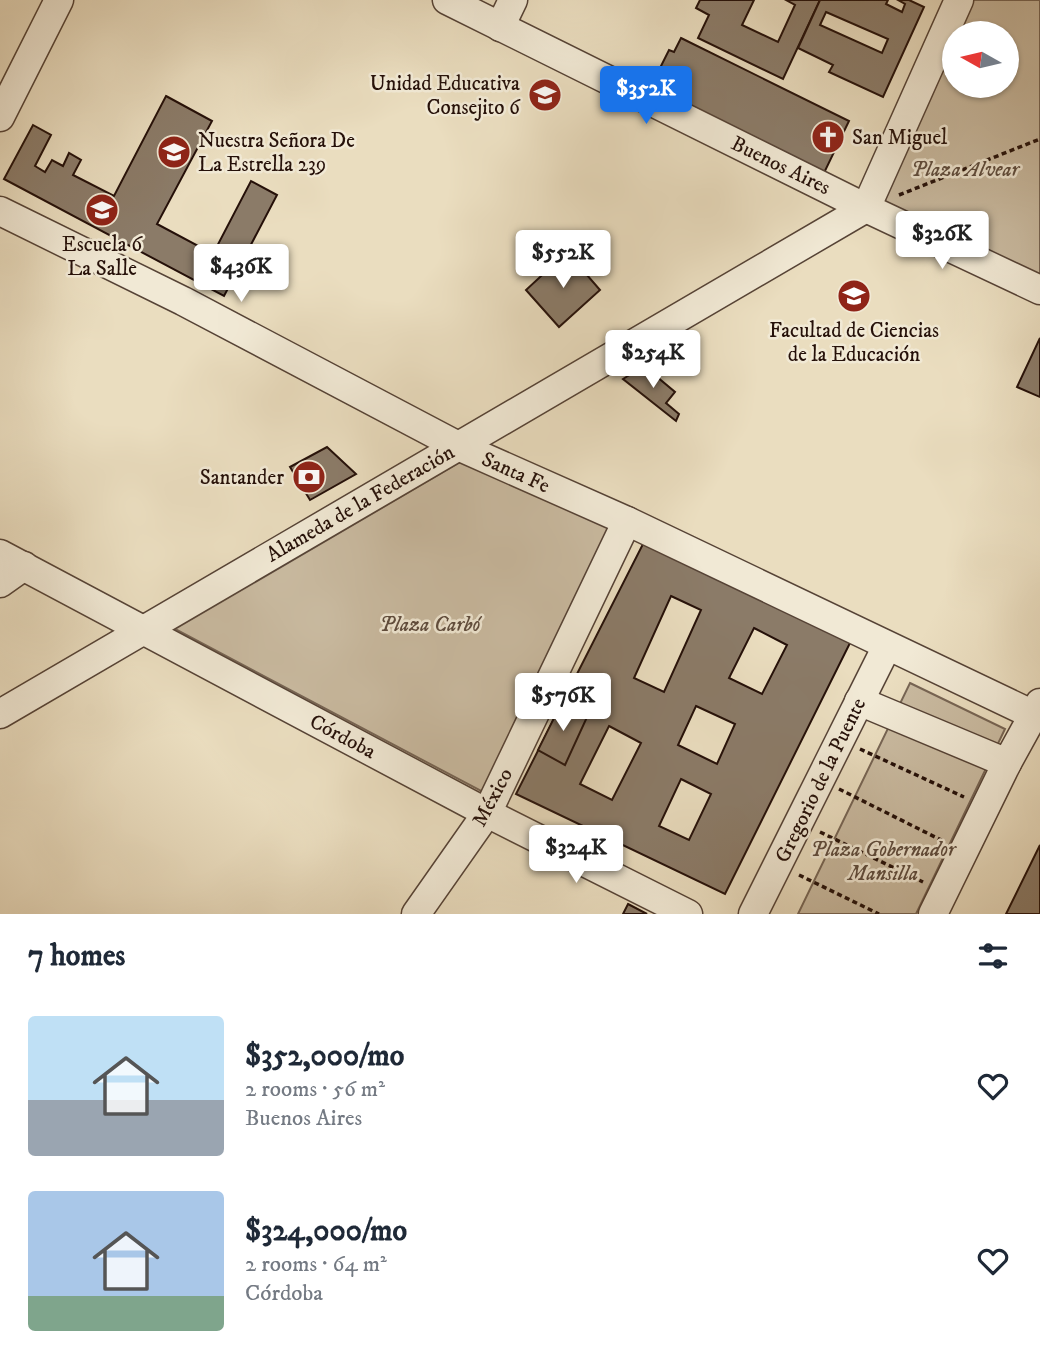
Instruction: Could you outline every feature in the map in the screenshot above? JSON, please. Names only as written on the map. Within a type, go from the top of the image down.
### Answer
[{"type":"street","points":[[0,117],[59,0]]},
{"type":"street","name":"Buenos Aires","points":[[447,0],[866,208],[1040,290]]},
{"type":"street","points":[[500,27],[513,0]]},
{"type":"street","points":[[866,208],[959,0]]},
{"type":"street","name":"Alameda de la Federación","points":[[0,714],[143,628],[866,208]]},
{"type":"street","name":"Santa Fe","points":[[0,211],[183,300],[458,446],[627,521],[887,646],[1038,712]]},
{"type":"street","name":"México","points":[[416,914],[487,813],[627,521]]},
{"type":"street","points":[[0,583],[12,560]]},
{"type":"street","name":"Córdoba","points":[[12,560],[487,813],[688,914]]},
{"type":"street","name":"Gregorio de la Puente","points":[[753,914],[887,646]]},
{"type":"street","points":[[859,701],[1007,763]]},
{"type":"street","points":[[939,902],[1007,763],[1038,712]]},
{"type":"path","points":[[866,208],[1040,139]]},
{"type":"path","points":[[840,740],[971,800],[986,804]]},
{"type":"path","points":[[820,780],[950,844],[967,849]]},
{"type":"path","points":[[799,822],[939,902]]},
{"type":"path","points":[[778,865],[879,914]]},
{"type":"green space","name":"Plaza Alvear","points":[[959,0],[1040,0],[1040,290],[866,208],[942,38],[942,98],[1019,98],[1019,21],[950,21]]},
{"type":"green space","name":"Plaza Carbó","points":[[469,457],[620,531],[483,792],[175,629]]},
{"type":"green space","name":"Plaza Gobernador Mansilla","points":[[910,683],[1005,729],[916,914],[798,914]]},
{"type":"building","points":[[700,0],[754,0],[742,25],[778,42],[795,5],[786,0],[820,0],[783,79],[698,38],[709,15],[696,8]]},
{"type":"building","points":[[820,0],[888,0],[886,4],[902,12],[905,4],[898,0],[909,0],[924,7],[883,97],[829,72],[833,65],[798,48]],"holes":[[[826,12],[888,39],[882,53],[820,25]]]},
{"type":"building","points":[[681,38],[849,121],[824,173],[655,90],[661,76],[657,74],[669,50],[674,52]]},
{"type":"building","points":[[166,96],[212,121],[157,224],[213,254],[251,181],[277,195],[224,296],[4,179],[33,125],[51,135],[35,166],[45,172],[52,160],[63,166],[69,153],[81,160],[73,175],[114,196]]},
{"type":"building","points":[[567,252],[600,290],[559,327],[526,290]]},
{"type":"building","points":[[1040,338],[1040,397],[1017,387]]},
{"type":"building","points":[[644,366],[675,392],[666,403],[679,414],[676,421],[623,379]]},
{"type":"building","points":[[327,447],[356,474],[310,500],[290,467]]},
{"type":"building","points":[[644,542],[851,641],[725,894],[516,794]],"holes":[[[671,596],[701,610],[664,692],[634,678]],[[754,628],[787,645],[762,694],[729,678]],[[696,706],[735,724],[717,764],[678,745]],[[609,726],[641,743],[612,800],[580,784]],[[681,779],[711,794],[689,840],[659,826]]]},
{"type":"building","points":[[562,702],[588,715],[565,765],[538,750]]},
{"type":"building","points":[[1040,845],[1040,914],[1006,914]]},
{"type":"building","points":[[628,904],[647,914],[623,914]]},
{"type":"place","name":"Unidad Educativa Consejito 6","points":[[545,95]]},
{"type":"place","name":"San Miguel","points":[[828,137]]},
{"type":"place","name":"Nuestra Señora De La Estrella 239","points":[[174,152]]},
{"type":"place","name":"Escuela 6 La Salle","points":[[102,210]]},
{"type":"place","name":"Facultad de Ciencias de la Educación","points":[[854,296]]},
{"type":"place","name":"Santander","points":[[309,477]]}]
